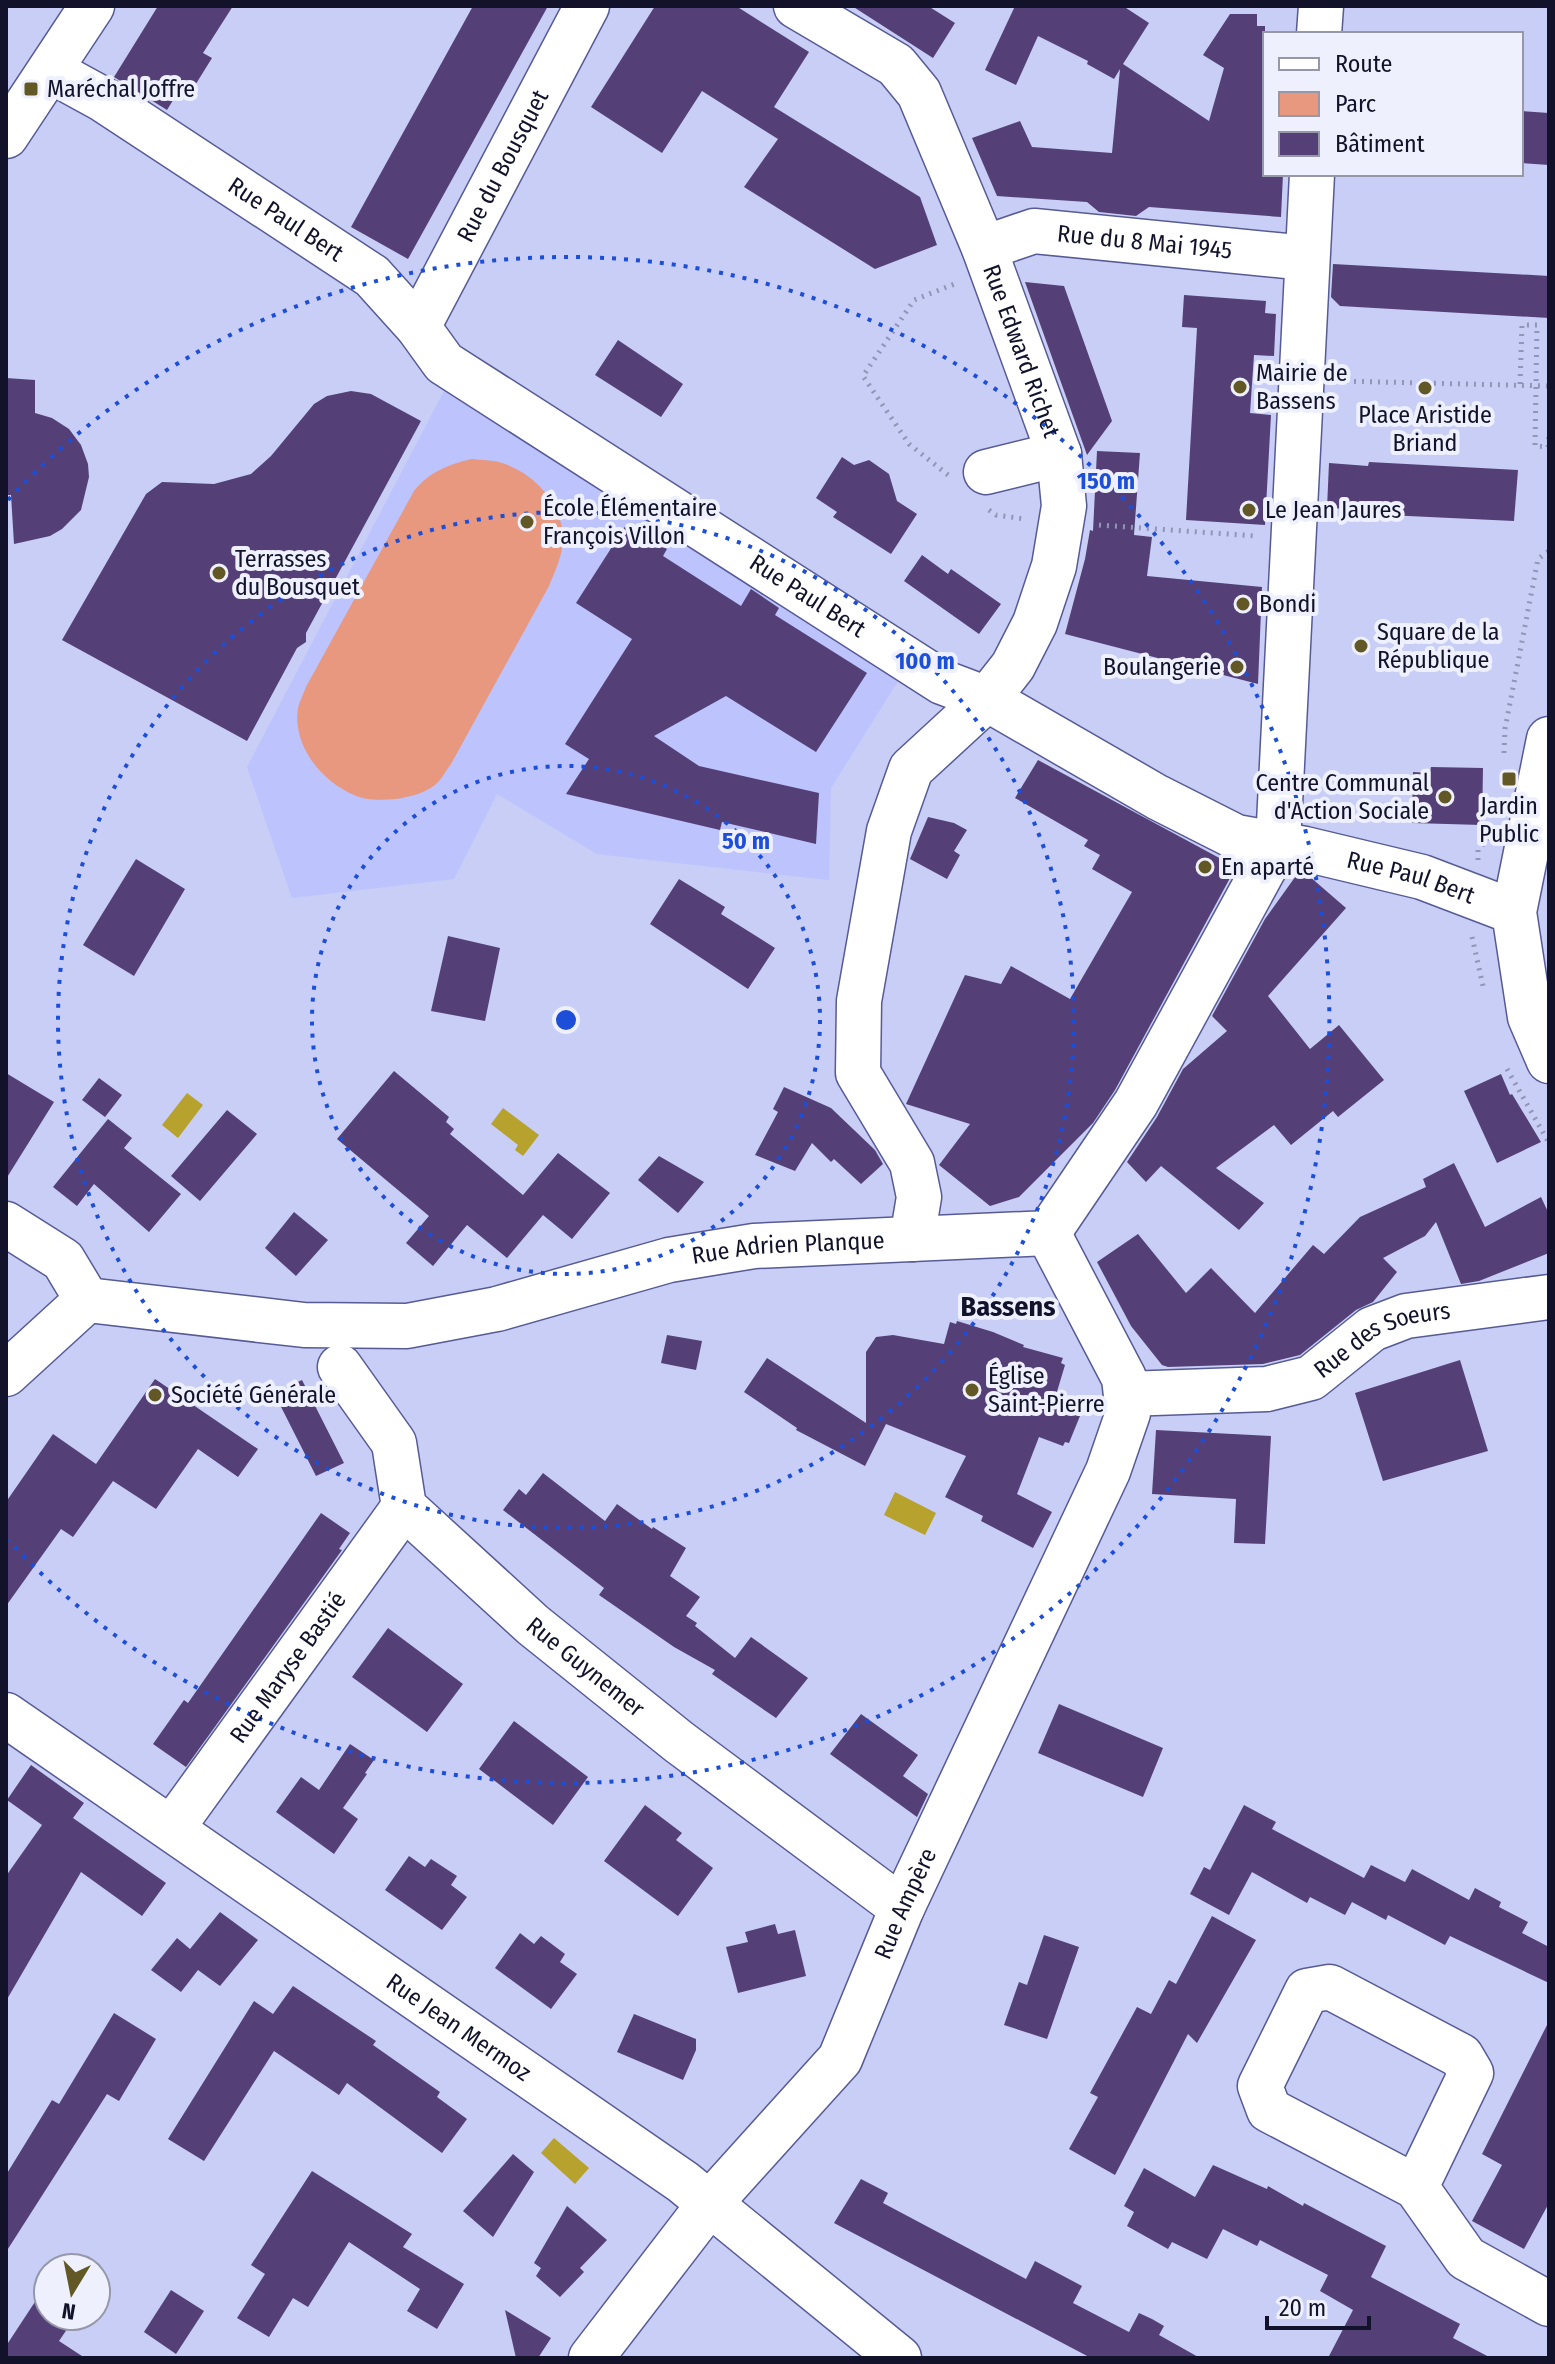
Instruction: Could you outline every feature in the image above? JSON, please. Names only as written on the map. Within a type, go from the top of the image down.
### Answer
[{"type":"street","points":[[6,136],[92,6]]},
{"type":"street","name":"Rue du Bousquet","points":[[418,327],[587,6]]},
{"type":"street","name":"Rue Edward Richet","points":[[796,6],[896,65],[919,93],[984,248],[1059,454],[1064,506],[1054,566],[1029,634],[1013,666],[987,699],[911,769],[889,831],[859,1001],[858,1073],[912,1163],[919,1197],[912,1239]]},
{"type":"street","points":[[1319,32],[1321,6]]},
{"type":"street","name":"Rue Paul Bert","points":[[51,71],[104,100],[372,276],[418,327],[444,363],[942,682],[987,699],[1170,804],[1236,837],[1278,843],[1422,877],[1514,912]]},
{"type":"street","points":[[1126,1394],[1124,1378],[1048,1233],[1136,1103],[1278,843],[1312,176]]},
{"type":"street","name":"Rue du 8 Mai 1945","points":[[984,248],[1034,231],[1307,258]]},
{"type":"street","points":[[986,472],[1059,454]]},
{"type":"street","points":[[1549,739],[1514,912],[1530,1017],[1549,1061]]},
{"type":"street","points":[[6,1224],[63,1260],[87,1300],[6,1374]]},
{"type":"street","name":"Rue Adrien Planque","points":[[87,1300],[304,1325],[407,1326],[497,1309],[669,1260],[740,1248],[1048,1233]]},
{"type":"street","name":"Rue des Soeurs","points":[[1126,1394],[1267,1389],[1311,1378],[1372,1329],[1406,1316],[1549,1297]]},
{"type":"street","points":[[340,1367],[394,1443],[404,1507]]},
{"type":"street","name":"Rue Ampère","points":[[591,2358],[710,2203],[840,2059],[902,1908],[1108,1471],[1128,1413],[1126,1394]]},
{"type":"street","name":"Rue Maryse Bastié","points":[[172,1828],[404,1507]]},
{"type":"street","name":"Rue Guynemer","points":[[404,1507],[533,1625],[679,1742],[902,1908]]},
{"type":"street","name":"Rue Jean Mermoz","points":[[6,1715],[710,2203],[899,2358]]},
{"type":"street","points":[[1416,2187],[1471,2073],[1461,2056],[1330,1987],[1307,1991],[1260,2086],[1269,2110],[1416,2187],[1466,2258],[1549,2304]]},
{"type":"path","points":[[1520,384],[1522,325],[1537,325],[1535,446],[1548,447],[1549,435]]},
{"type":"path","points":[[1303,337],[1328,381],[1549,386]]},
{"type":"shaded area","name":"École Élémentaire François Villon","points":[[453,374],[905,670],[831,788],[829,880],[597,854],[497,794],[454,879],[292,898],[247,767]]},
{"type":"shaded area","points":[[187,1093],[203,1105],[178,1138],[162,1125]]},
{"type":"shaded area","points":[[503,1108],[539,1135],[523,1156],[515,1150],[518,1145],[491,1124]]},
{"type":"shaded area","points":[[895,1492],[936,1513],[925,1535],[884,1515]]},
{"type":"shaded area","points":[[554,2138],[589,2168],[575,2184],[541,2153]]},
{"type":"green space","points":[[471,459],[495,461],[514,468],[544,491],[558,513],[561,525],[563,544],[558,563],[549,586],[440,780],[427,790],[406,797],[380,800],[359,797],[330,781],[311,760],[304,748],[297,722],[299,705],[307,685],[414,491],[440,470]]},
{"type":"building","points":[[158,6],[233,6],[203,53],[212,58],[194,87],[185,81],[167,110],[114,77]]},
{"type":"building","points":[[473,6],[548,6],[408,259],[351,227]]},
{"type":"building","points":[[655,6],[736,6],[809,52],[774,107],[920,197],[937,245],[875,269],[744,187],[778,139],[702,91],[662,153],[591,107]]},
{"type":"building","points":[[852,6],[928,6],[955,23],[933,58]]},
{"type":"building","points":[[1015,6],[1123,6],[1149,23],[1123,64],[1209,121],[1224,68],[1203,55],[1230,14],[1257,14],[1257,26],[1265,26],[1263,176],[1283,176],[1281,217],[1149,207],[1136,216],[1099,212],[1087,202],[997,196],[972,138],[1020,121],[1032,147],[1112,153],[1120,69],[1114,79],[1087,64],[1088,61],[1038,36],[1016,85],[985,70]]},
{"type":"building","points":[[1523,111],[1549,113],[1549,165],[1523,163]]},
{"type":"building","points":[[1333,264],[1549,276],[1549,318],[1340,306],[1331,297]]},
{"type":"building","points":[[1025,282],[1064,286],[1112,421],[1087,455]]},
{"type":"building","points":[[1184,295],[1266,301],[1265,313],[1276,314],[1274,356],[1254,355],[1250,413],[1271,415],[1265,525],[1186,520],[1197,328],[1182,327]]},
{"type":"building","points":[[618,340],[683,384],[661,417],[595,375]]},
{"type":"building","points":[[6,378],[35,380],[35,413],[52,418],[69,429],[81,445],[89,477],[81,510],[62,529],[50,536],[14,544],[11,495],[6,495]]},
{"type":"building","name":"Terrasses du Bousquet","points":[[351,391],[371,394],[421,421],[306,633],[306,642],[297,648],[247,741],[62,640],[146,494],[162,482],[214,484],[251,474],[271,456],[314,404],[327,396]]},
{"type":"building","points":[[1097,451],[1140,453],[1134,535],[1152,537],[1147,576],[1262,587],[1258,684],[1065,634],[1090,530],[1093,531]]},
{"type":"building","points":[[842,457],[854,465],[869,460],[889,474],[897,501],[917,514],[891,554],[833,517],[837,512],[816,498]]},
{"type":"building","points":[[1369,462],[1518,470],[1514,521],[1366,514],[1366,510],[1327,508],[1329,463],[1368,466]]},
{"type":"building","points":[[626,525],[667,549],[663,556],[741,606],[751,589],[779,608],[775,615],[867,673],[816,752],[726,696],[654,736],[699,766],[819,793],[816,844],[722,822],[720,830],[566,794],[589,759],[565,744],[632,639],[576,603]]},
{"type":"building","points":[[922,555],[948,574],[951,569],[1001,604],[979,634],[904,581]]},
{"type":"building","points":[[1038,760],[1236,867],[1115,1090],[1093,1123],[1019,1197],[990,1206],[939,1165],[970,1124],[906,1104],[965,975],[1001,984],[1011,966],[1070,999],[1132,892],[1092,869],[1100,855],[1084,846],[1088,840],[1015,798]]},
{"type":"building","name":"Centre Communal d'Action Sociale","points":[[1431,767],[1483,768],[1482,825],[1412,823],[1413,772],[1430,773]]},
{"type":"building","points":[[928,817],[954,823],[967,830],[954,851],[960,855],[947,879],[910,859]]},
{"type":"building","points":[[136,859],[185,889],[134,976],[83,945]]},
{"type":"building","points":[[1298,873],[1309,876],[1346,908],[1268,996],[1310,1049],[1339,1025],[1384,1080],[1338,1117],[1333,1111],[1291,1145],[1274,1125],[1216,1168],[1264,1203],[1239,1230],[1161,1166],[1146,1182],[1127,1162],[1157,1117],[1183,1069],[1227,1031],[1212,1016],[1265,919]]},
{"type":"building","points":[[679,879],[725,907],[721,914],[775,948],[748,989],[650,924]]},
{"type":"building","points":[[448,936],[500,948],[485,1021],[431,1011]]},
{"type":"building","points":[[394,1071],[449,1117],[446,1122],[454,1129],[450,1134],[523,1195],[558,1153],[610,1193],[572,1239],[543,1215],[507,1258],[467,1225],[433,1266],[406,1243],[429,1216],[337,1139]]},
{"type":"building","points":[[6,1073],[54,1102],[6,1179]]},
{"type":"building","points":[[1501,1074],[1510,1095],[1541,1142],[1497,1163],[1464,1091]]},
{"type":"building","points":[[99,1078],[122,1095],[105,1117],[82,1100]]},
{"type":"building","points":[[784,1087],[831,1108],[875,1150],[883,1164],[861,1184],[812,1143],[795,1171],[755,1155],[778,1112],[773,1109]]},
{"type":"building","points":[[227,1110],[257,1134],[200,1201],[171,1176]]},
{"type":"building","points":[[108,1119],[132,1138],[124,1148],[181,1194],[149,1232],[94,1184],[77,1206],[53,1187]]},
{"type":"building","points":[[659,1156],[704,1182],[678,1213],[638,1180]]},
{"type":"building","points":[[1454,1163],[1485,1227],[1541,1197],[1549,1214],[1549,1253],[1479,1281],[1461,1284],[1436,1222],[1425,1236],[1383,1258],[1397,1272],[1373,1302],[1356,1310],[1300,1355],[1263,1364],[1162,1365],[1131,1326],[1097,1262],[1138,1234],[1186,1293],[1211,1268],[1255,1313],[1313,1245],[1324,1254],[1360,1217],[1426,1187],[1423,1179]]},
{"type":"building","points":[[294,1212],[328,1240],[296,1276],[265,1248]]},
{"type":"building","points":[[957,1321],[993,1332],[1023,1347],[1063,1358],[1061,1363],[1065,1365],[1056,1395],[1079,1404],[1077,1409],[1082,1411],[1069,1443],[1065,1442],[1063,1446],[1039,1437],[1017,1494],[1052,1512],[1033,1548],[981,1521],[983,1516],[945,1497],[966,1456],[886,1424],[865,1466],[796,1430],[744,1392],[767,1358],[866,1423],[866,1352],[876,1337],[893,1335],[944,1344],[950,1322],[956,1324]]},
{"type":"building","points":[[667,1335],[702,1341],[696,1370],[661,1363]]},
{"type":"building","points":[[1460,1360],[1488,1451],[1383,1481],[1355,1393]]},
{"type":"building","points":[[155,1379],[258,1449],[238,1477],[198,1449],[156,1509],[113,1481],[73,1537],[61,1529],[6,1606],[6,1502],[53,1434],[96,1464]]},
{"type":"building","points":[[302,1380],[344,1463],[316,1476],[274,1393]]},
{"type":"building","points":[[1156,1430],[1271,1436],[1265,1544],[1234,1543],[1236,1499],[1152,1494]]},
{"type":"building","points":[[543,1473],[605,1521],[617,1504],[686,1548],[670,1576],[700,1597],[686,1616],[697,1623],[695,1626],[735,1658],[751,1637],[808,1678],[776,1718],[712,1674],[715,1670],[674,1647],[599,1595],[604,1588],[503,1510],[519,1489],[526,1495]]},
{"type":"building","points":[[321,1513],[350,1533],[339,1549],[342,1550],[186,1767],[153,1744],[184,1700],[188,1703]]},
{"type":"building","points":[[388,1628],[463,1684],[427,1732],[352,1677]]},
{"type":"building","points":[[1059,1704],[1163,1748],[1143,1797],[1038,1753]]},
{"type":"building","points":[[861,1714],[918,1755],[903,1776],[928,1794],[917,1817],[830,1754]]},
{"type":"building","points":[[514,1721],[588,1777],[553,1825],[479,1769]]},
{"type":"building","points":[[350,1744],[374,1760],[343,1808],[358,1819],[334,1854],[276,1812],[301,1777],[319,1790]]},
{"type":"building","points":[[31,1765],[84,1803],[73,1818],[166,1883],[142,1916],[81,1872],[6,2001],[6,1876],[42,1825],[7,1800]]},
{"type":"building","points":[[645,1805],[682,1833],[676,1840],[713,1868],[678,1916],[604,1861]]},
{"type":"building","points":[[1244,1805],[1276,1822],[1272,1829],[1364,1878],[1371,1865],[1405,1882],[1412,1869],[1469,1900],[1475,1888],[1501,1902],[1499,1907],[1528,1922],[1522,1933],[1549,1947],[1549,1983],[1450,1936],[1445,1945],[1388,1915],[1386,1920],[1352,1902],[1345,1915],[1310,1897],[1307,1903],[1252,1872],[1229,1915],[1190,1894],[1204,1867],[1210,1870]]},
{"type":"building","points":[[409,1856],[425,1867],[431,1859],[457,1876],[451,1885],[467,1897],[442,1930],[385,1890]]},
{"type":"building","points":[[220,1912],[258,1940],[220,1986],[198,1970],[181,1992],[151,1970],[177,1938],[190,1949]]},
{"type":"building","points":[[1212,1916],[1256,1940],[1197,2043],[1188,2034],[1115,2175],[1069,2149],[1098,2097],[1090,2093],[1137,2007],[1151,2014],[1169,1980],[1176,1984]]},
{"type":"building","points":[[775,1924],[778,1934],[795,1930],[806,1976],[738,1993],[726,1947],[748,1942],[745,1932]]},
{"type":"building","points":[[520,1933],[534,1944],[541,1936],[565,1954],[560,1962],[577,1974],[551,2009],[495,1968]]},
{"type":"building","points":[[1044,1935],[1079,1947],[1047,2039],[1004,2025],[1019,1982],[1027,1985]]},
{"type":"building","points":[[293,1986],[376,2041],[373,2045],[440,2092],[437,2097],[467,2119],[442,2153],[347,2083],[339,2095],[274,2051],[204,2161],[168,2139],[254,2001],[273,2014]]},
{"type":"building","points":[[114,2013],[156,2039],[119,2101],[107,2094],[6,2252],[6,2175],[52,2100],[59,2104]]},
{"type":"building","points":[[634,2014],[696,2039],[696,2050],[683,2080],[617,2052]]},
{"type":"building","points":[[1549,2021],[1549,2203],[1524,2249],[1472,2221],[1502,2165],[1482,2154]]},
{"type":"building","points":[[513,2154],[534,2172],[493,2237],[463,2211]]},
{"type":"building","points":[[1213,2165],[1267,2189],[1268,2186],[1386,2246],[1371,2277],[1460,2324],[1453,2338],[1491,2358],[1328,2358],[1353,2310],[1320,2291],[1328,2275],[1260,2240],[1257,2246],[1223,2229],[1207,2259],[1172,2242],[1168,2249],[1127,2226],[1134,2212],[1124,2206],[1144,2168],[1195,2197]]},
{"type":"building","points":[[312,2171],[412,2234],[403,2247],[464,2284],[437,2329],[407,2311],[420,2289],[349,2242],[308,2307],[293,2298],[269,2337],[237,2318],[265,2274],[251,2265]]},
{"type":"building","points":[[861,2179],[888,2193],[883,2203],[1026,2279],[1035,2261],[1082,2286],[1073,2303],[1129,2332],[1139,2313],[1152,2319],[1164,2326],[1159,2335],[1200,2358],[1091,2358],[834,2223]]},
{"type":"building","points":[[567,2206],[607,2240],[580,2268],[584,2272],[560,2297],[536,2276],[541,2268],[534,2263]]},
{"type":"building","points":[[171,2290],[204,2311],[176,2354],[144,2332]]},
{"type":"building","points":[[32,2306],[32,2332],[65,2332],[59,2341],[85,2358],[6,2358],[6,2346]]},
{"type":"building","points":[[505,2310],[551,2338],[538,2358],[516,2358]]},
{"type":"place","name":"Maréchal Joffre","points":[[31,89]]},
{"type":"place","name":"Mairie de Bassens","points":[[1240,387]]},
{"type":"place","name":"Place Aristide Briand","points":[[1425,388]]},
{"type":"place","name":"Le Jean Jaures","points":[[1249,510]]},
{"type":"place","name":"École Élémentaire François Villon","points":[[527,522]]},
{"type":"place","name":"Terrasses du Bousquet","points":[[219,573]]},
{"type":"place","name":"Bondi","points":[[1243,604]]},
{"type":"place","name":"Square de la République","points":[[1361,646]]},
{"type":"place","name":"Boulangerie","points":[[1237,667]]},
{"type":"place","name":"Jardin Public","points":[[1509,779]]},
{"type":"place","name":"Centre Communal d'Action Sociale","points":[[1445,797]]},
{"type":"place","name":"En aparté","points":[[1205,867]]},
{"type":"place","name":"Église Saint-Pierre","points":[[972,1390]]},
{"type":"place","name":"Société Générale","points":[[155,1395]]},
{"type":"district","name":"Bassens","points":[[1008,1306]]}]
